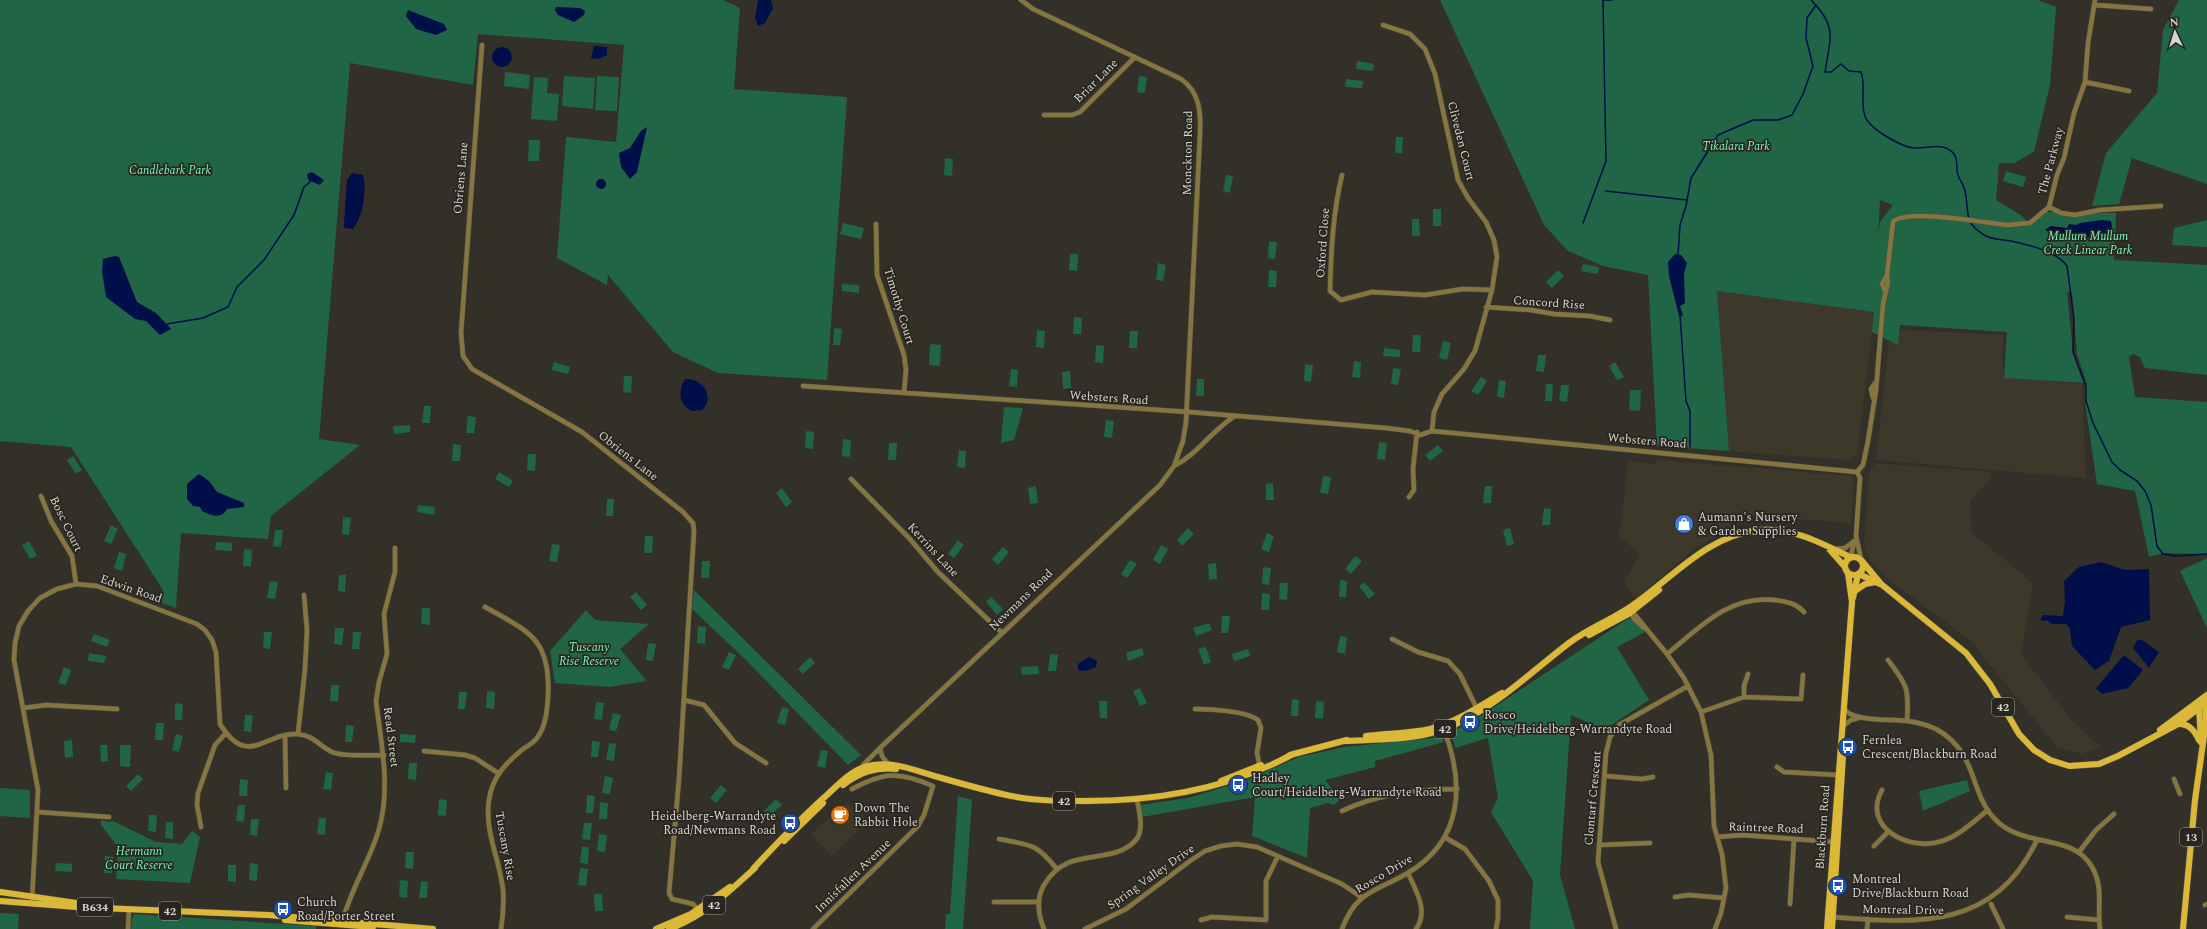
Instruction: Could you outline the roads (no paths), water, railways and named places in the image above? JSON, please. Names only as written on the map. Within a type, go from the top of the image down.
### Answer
[{"type":"main road","name":"42","points":[[862,770],[888,764],[904,766],[990,792],[1024,799],[1074,801],[1137,800],[1168,796],[1242,778],[1260,768],[1293,754],[1344,741],[1414,736],[1443,727],[1478,710],[1515,688],[1556,654],[1631,611],[1706,549],[1726,538],[1759,530],[1790,532],[1812,539],[1828,548],[1861,560],[1878,583]]},
{"type":"main road","name":"42","points":[[1828,548],[1845,567],[1848,573],[1859,574],[1878,583],[1966,652],[1990,684],[2019,734],[2044,757],[2061,764],[2090,766],[2118,756],[2178,724],[2206,699]]},
{"type":"main road","points":[[1845,567],[1846,561],[1850,557]]},
{"type":"main road","points":[[1859,574],[1863,568],[1861,560]]},
{"type":"main road","name":"Blackburn Road","points":[[1835,842],[1842,778],[1844,708],[1852,602],[1848,573]]},
{"type":"main road","name":"Blackburn Road","points":[[1852,602],[1859,574]]},
{"type":"main road","points":[[1855,592],[1865,584],[1878,583]]},
{"type":"main road","name":"13","points":[[2183,929],[2202,745],[2207,721],[2206,699]]},
{"type":"main road","name":"42","points":[[2146,740],[2198,706]]},
{"type":"main road","name":"13","points":[[2198,706],[2202,745]]},
{"type":"main road","points":[[2178,724],[2183,723],[2195,731],[2202,745]]},
{"type":"main road","name":"Blackburn Road","points":[[1827,929],[1830,917],[1838,775],[1843,726]]},
{"type":"main road","name":"42","points":[[862,770],[889,769],[926,773]]},
{"type":"main road","name":"Newmans Road","points":[[676,927],[726,896],[746,875],[839,789],[862,770]]},
{"type":"main road","name":"B634","points":[[0,892],[129,909]]},
{"type":"main road","name":"B634","points":[[0,901],[129,909]]},
{"type":"main road","name":"42","points":[[129,909],[211,913],[320,924],[342,922],[432,929]]},
{"type":"main road","name":"Blackburn Road","points":[[1830,917],[1832,929]]},
{"type":"main road","name":"42","points":[[342,922],[393,929]]},
{"type":"main road","name":"42","points":[[656,929],[676,927]]},
{"type":"street","name":"Monckton Road","points":[[1021,0],[1033,9],[1187,83],[1195,93],[1200,107],[1195,266],[1187,412]]},
{"type":"street","points":[[2095,2],[2151,9]]},
{"type":"street","name":"The Parkway","points":[[1857,472],[1863,465],[1866,453],[1873,398],[1871,389],[1875,383],[1885,291],[1888,282],[1887,275],[1890,234],[1893,222],[1897,218],[1916,215],[2008,225],[2029,223],[2049,207],[2057,175],[2066,154],[2074,113],[2085,82],[2088,43],[2095,2]]},
{"type":"street","name":"Cliveden Court","points":[[1383,25],[1410,34],[1425,49],[1428,55],[1435,74],[1458,180],[1468,198],[1486,222],[1494,240],[1497,257],[1492,290],[1473,357],[1442,394],[1434,412],[1433,431]]},
{"type":"street","name":"Obriens Lane","points":[[482,45],[463,283],[460,346],[463,356],[469,366],[476,372],[582,432],[689,517],[694,531],[684,700],[669,893],[672,899],[693,904],[700,912]]},
{"type":"street","name":"Briar Lane","points":[[1044,115],[1072,115],[1080,112],[1135,57]]},
{"type":"street","points":[[2085,82],[2129,91]]},
{"type":"street","name":"Oxford Close","points":[[1342,175],[1335,209],[1331,254],[1330,291],[1336,297],[1341,300],[1372,292],[1425,295],[1443,291],[1492,290]]},
{"type":"street","points":[[2049,207],[2061,212],[2075,215],[2100,210],[2161,206]]},
{"type":"street","name":"Timothy Court","points":[[876,224],[876,269],[904,355],[906,370],[904,393]]},
{"type":"street","name":"Concord Rise","points":[[1486,307],[1590,316],[1610,320]]},
{"type":"street","name":"Websters Road","points":[[803,386],[1219,414],[1365,426],[1415,433],[1433,431],[1857,472]]},
{"type":"street","name":"Newmans Road","points":[[862,770],[864,764],[880,748],[1160,485],[1174,466],[1183,441],[1187,412]]},
{"type":"street","points":[[1219,414],[1222,417],[1223,423]]},
{"type":"street","name":"Newmans Road","points":[[1174,466],[1188,458],[1223,423],[1235,416]]},
{"type":"street","points":[[1409,497],[1414,490],[1413,469],[1415,433]]},
{"type":"street","points":[[1857,472],[1860,478],[1856,536],[1861,560]]},
{"type":"street","name":"Kerrins Lane","points":[[851,479],[909,538],[938,572],[1002,633]]},
{"type":"street","name":"Bosc Court","points":[[41,496],[51,521],[72,556],[76,584]]},
{"type":"street","points":[[1850,557],[1853,542],[1856,536]]},
{"type":"street","points":[[1828,548],[1842,549],[1853,542]]},
{"type":"street","name":"Read Street","points":[[342,922],[379,829],[384,788],[384,755],[376,701],[377,690],[387,654],[384,614],[395,572],[396,548]]},
{"type":"street","name":"Edwin Road","points":[[32,904],[38,790],[14,660],[15,643],[19,626],[28,611],[40,598],[57,589],[76,584],[97,586],[189,620],[205,630],[212,640],[216,652],[218,713],[220,724],[226,733]]},
{"type":"street","points":[[298,734],[305,669],[307,630],[304,595]]},
{"type":"street","points":[[1667,654],[1713,616],[1740,603],[1760,599],[1779,600],[1796,605],[1804,612]]},
{"type":"street","name":"Tuscany Rise","points":[[485,607],[525,630],[538,643],[547,662],[547,713],[543,727],[537,738],[510,760],[498,773],[490,793],[488,817],[503,889],[501,929]]},
{"type":"street","points":[[1631,611],[1667,654],[1688,686],[1701,712],[1711,755],[1714,826],[1725,881],[1722,913],[1715,929]]},
{"type":"street","points":[[1392,639],[1418,652],[1448,661],[1460,674],[1478,710]]},
{"type":"street","points":[[1888,660],[1904,680],[1908,696],[1907,721]]},
{"type":"street","points":[[1744,697],[1744,686],[1748,674]]},
{"type":"street","points":[[1701,712],[1744,697],[1801,699],[1803,675]]},
{"type":"street","name":"Clontarf Crescent","points":[[1616,929],[1598,862],[1608,744],[1614,730],[1619,725],[1688,686]]},
{"type":"street","points":[[684,700],[704,705],[735,743],[766,763]]},
{"type":"street","points":[[24,708],[46,705],[117,709]]},
{"type":"street","points":[[1844,708],[1848,714],[1860,718],[1907,721],[1936,730],[1960,750],[1967,758],[1983,804],[2005,828],[2017,834],[2037,840],[2064,845],[2080,852],[2092,866],[2100,885],[2100,929]]},
{"type":"street","points":[[1195,709],[1224,711],[1250,716],[1258,720],[1261,728],[1257,750],[1260,768]]},
{"type":"street","points":[[1843,726],[1851,720],[1860,718]]},
{"type":"street","name":"Rosco Drive","points":[[1342,929],[1349,912],[1361,897],[1408,873],[1437,849],[1446,838],[1453,819],[1457,789],[1454,760],[1443,727]]},
{"type":"street","points":[[201,827],[197,805],[198,793],[215,745],[226,733],[236,742],[253,746],[268,743],[286,735],[298,734],[311,737],[337,754],[384,755]]},
{"type":"street","points":[[286,735],[286,788]]},
{"type":"street","points":[[880,748],[882,756],[888,764]]},
{"type":"street","points":[[424,751],[475,758],[498,773]]},
{"type":"street","points":[[1777,768],[1784,772],[1838,775]]},
{"type":"street","name":"Innisfallen Avenue","points":[[813,929],[918,826],[924,815],[933,786],[888,775],[876,777],[852,789]]},
{"type":"street","points":[[1605,776],[1642,779],[1653,777]]},
{"type":"street","points":[[2174,779],[2180,794]]},
{"type":"street","points":[[1342,811],[1355,805],[1424,789],[1457,789]]},
{"type":"street","points":[[1882,790],[1878,796],[1879,817],[1888,832],[1910,842],[1929,844],[1953,836],[1988,810]]},
{"type":"street","points":[[1044,929],[1039,917],[1038,902],[1042,887],[1056,868],[1076,859],[1121,850],[1135,841],[1141,829],[1137,800]]},
{"type":"street","points":[[37,812],[110,817]]},
{"type":"street","points":[[2080,852],[2096,830],[2114,814]]},
{"type":"street","points":[[1874,846],[1888,832]]},
{"type":"street","name":"Raintree Road","points":[[1717,837],[1742,835],[1835,842]]},
{"type":"street","points":[[1446,838],[1465,849],[1489,881],[1498,900],[1498,918],[1496,929]]},
{"type":"street","points":[[999,839],[1033,846],[1043,852],[1056,868]]},
{"type":"street","points":[[1790,904],[1794,839]]},
{"type":"street","points":[[1973,913],[1991,904],[2017,879],[2037,840]]},
{"type":"street","points":[[1599,845],[1650,843]]},
{"type":"street","name":"Spring Valley Drive","points":[[1085,929],[1126,909],[1205,851],[1221,846],[1236,844],[1257,847],[1342,884],[1361,897]]},
{"type":"street","points":[[1201,920],[1212,917],[1266,920],[1266,881],[1278,856]]},
{"type":"street","points":[[1408,873],[1422,911],[1420,923],[1416,929]]},
{"type":"street","points":[[1676,897],[1689,895],[1724,898]]},
{"type":"street","points":[[994,902],[1038,902]]},
{"type":"street","points":[[1991,904],[2003,929]]},
{"type":"street","points":[[128,929],[129,909]]},
{"type":"street","name":"Montreal Drive","points":[[1830,917],[1936,923],[1961,918]]},
{"type":"street","points":[[2067,917],[2099,920]]},
{"type":"street","points":[[1867,929],[1868,919]]},
{"type":"waterway","points":[[1583,223],[1606,161],[1603,0]]},
{"type":"waterway","points":[[1604,0],[1612,0]]},
{"type":"waterway","points":[[1811,0],[1820,9],[1829,26],[1830,41],[1825,72],[1831,72],[1841,64],[1849,71],[1861,72],[1864,111],[1868,121],[1879,132],[1894,141],[1909,147],[1919,148],[1935,146],[1950,150],[1956,159],[1957,172],[1964,189],[1968,216],[1972,225],[1977,230],[1990,238],[2011,241],[2042,249],[2056,256],[2067,266],[2074,319],[2073,352],[2086,387],[2086,401],[2093,423],[2112,462],[2120,470],[2137,481],[2145,491],[2151,505],[2157,546],[2163,554],[2175,556],[2207,554]]},
{"type":"waterway","points":[[1678,255],[1680,225],[1686,206],[1691,178],[1718,135],[1753,120],[1778,120],[1792,115],[1803,94],[1813,66],[1806,38],[1807,18],[1816,5]]},
{"type":"waterway","points":[[167,324],[203,318],[228,307],[237,287],[264,260],[294,215],[304,187],[311,181]]},
{"type":"waterway","points":[[1606,191],[1687,200]]},
{"type":"waterway","points":[[1680,315],[1686,401],[1690,411],[1690,447]]},
{"type":"place","name":"Aumann's Nursery & Garden Supplies","points":[[1684,524]]},
{"type":"place","name":"Rosco Drive/Heidelberg-Warrandyte Road","points":[[1470,722]]},
{"type":"place","name":"Fernlea Crescent/Blackburn Road","points":[[1848,747]]},
{"type":"place","name":"Hadley Court/Heidelberg-Warrandyte Road","points":[[1238,785]]},
{"type":"place","name":"Down The Rabbit Hole","points":[[840,815]]},
{"type":"place","name":"Heidelberg-Warrandyte Road/Newmans Road","points":[[790,823]]},
{"type":"place","name":"Montreal Drive/Blackburn Road","points":[[1838,886]]},
{"type":"place","name":"Church Road/Porter Street","points":[[283,909]]},
{"type":"park label","name":"Tikalara Park","points":[[1736,146]]},
{"type":"park label","name":"Candlebark Park","points":[[170,170]]},
{"type":"park label","name":"Mullum Mullum Creek Linear Park","points":[[2088,243]]},
{"type":"park label","name":"Tuscany Rise Reserve","points":[[589,654]]},
{"type":"park label","name":"Hermann Court Reserve","points":[[139,858]]}]
